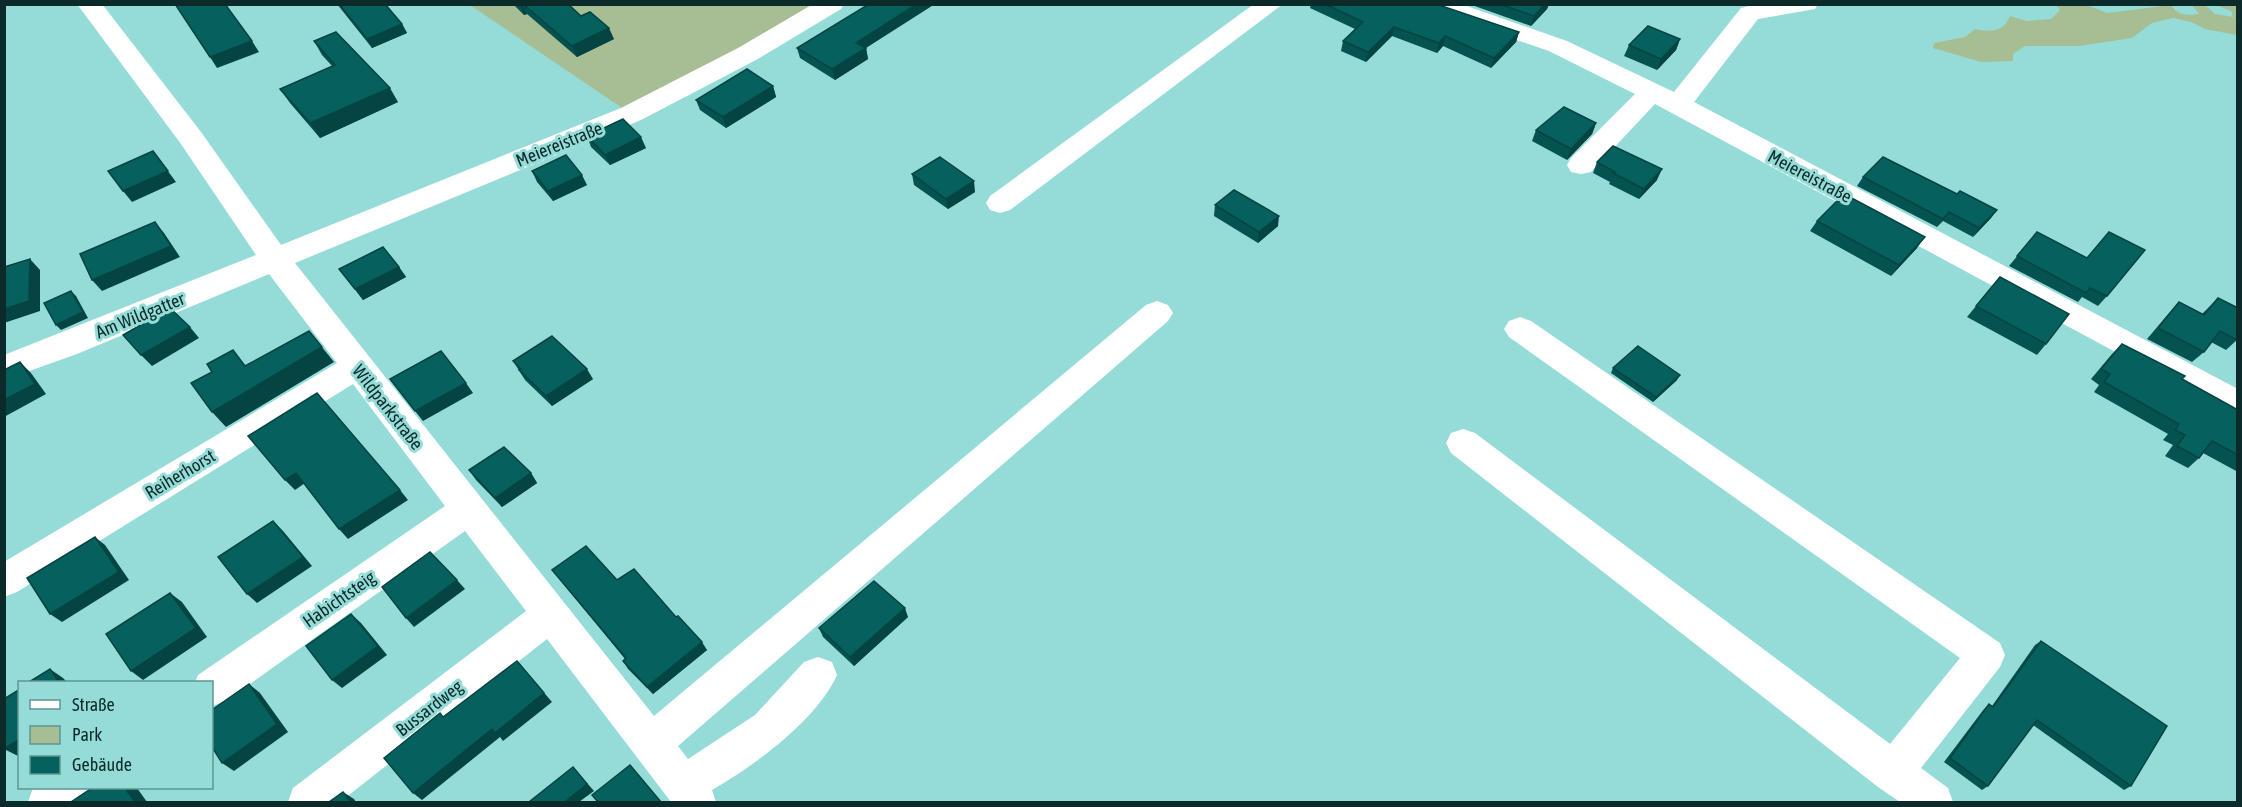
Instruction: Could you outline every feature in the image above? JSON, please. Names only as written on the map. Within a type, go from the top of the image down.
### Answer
[{"type":"street","name":"Wildparkstraße","points":[[89,4],[191,138],[276,261],[356,367],[551,614],[689,794]]},
{"type":"street","name":"Meiereistraße","points":[[276,261],[631,114],[747,54],[832,4]]},
{"type":"street","points":[[1000,203],[1271,4]]},
{"type":"street","name":"Meiereistraße","points":[[1435,4],[1558,46],[1652,92],[2238,405]]},
{"type":"street","points":[[1678,105],[1750,13],[1806,4]]},
{"type":"street","points":[[1581,165],[1652,92]]},
{"type":"street","name":"Am Wildgatter","points":[[4,368],[276,261]]},
{"type":"street","points":[[651,744],[1157,313]]},
{"type":"street","points":[[1520,328],[1986,655],[1892,772]]},
{"type":"street","name":"Reiherhorst","points":[[4,581],[356,367]]},
{"type":"street","points":[[1463,442],[1933,802]]},
{"type":"street","name":"Habichtsteig","points":[[213,687],[467,510]]},
{"type":"street","name":"Bussardweg","points":[[308,802],[551,614]]},
{"type":"street","points":[[689,794],[723,762],[769,728],[818,675]]},
{"type":"street","points":[[48,802],[68,789]]},
{"type":"green space","points":[[470,5],[832,5],[631,114]]},
{"type":"green space","points":[[2056,5],[2087,5],[2107,13],[2171,5],[2180,13],[2191,15],[2199,14],[2192,5],[2205,5],[2215,14],[2233,17],[2231,11],[2216,5],[2237,5],[2237,35],[2205,29],[2191,22],[2173,18],[2152,23],[2132,38],[2079,46],[2025,46],[2013,54],[2013,61],[1981,62],[1933,48],[1934,43],[1965,37],[1975,29],[1996,30],[2004,26],[2010,16],[2027,21],[2051,19],[2060,10]]},
{"type":"building","points":[[175,4],[225,4],[252,41],[210,57]]},
{"type":"building","points":[[339,4],[385,4],[402,24],[367,39]]},
{"type":"building","points":[[523,4],[568,4],[581,16],[590,12],[609,28],[572,46]]},
{"type":"building","points":[[869,4],[917,4],[856,43],[866,48],[832,69],[797,48]]},
{"type":"building","points":[[1325,4],[1436,4],[1519,32],[1494,58],[1445,36],[1439,43],[1394,27],[1368,52],[1343,41],[1363,22]]},
{"type":"building","points":[[1500,4],[1545,4],[1534,16]]},
{"type":"building","points":[[1648,26],[1680,39],[1661,59],[1629,45]]},
{"type":"building","points":[[336,32],[390,88],[310,123],[280,89],[335,65],[314,41]]},
{"type":"building","points":[[747,69],[773,86],[723,117],[696,100]]},
{"type":"building","points":[[1564,107],[1596,123],[1571,149],[1536,130]]},
{"type":"building","points":[[623,119],[641,137],[605,155],[587,136]]},
{"type":"building","points":[[1613,146],[1662,169],[1644,189],[1597,162]]},
{"type":"building","points":[[153,151],[168,171],[123,191],[108,171]]},
{"type":"building","points":[[566,155],[582,175],[548,191],[532,171]]},
{"type":"building","points":[[940,157],[974,181],[946,199],[912,174]]},
{"type":"building","points":[[1883,157],[1957,194],[1960,191],[1997,210],[1979,228],[1949,212],[1943,219],[1863,177]]},
{"type":"building","points":[[1234,190],[1279,216],[1259,232],[1215,205]]},
{"type":"building","points":[[1844,194],[1925,237],[1899,265],[1817,221]]},
{"type":"building","points":[[155,222],[171,246],[92,280],[80,254]]},
{"type":"building","points":[[2037,232],[2087,258],[2109,232],[2145,250],[2107,296],[2090,288],[2086,293],[2017,256]]},
{"type":"building","points":[[383,247],[399,267],[355,289],[339,269]]},
{"type":"building","points":[[30,259],[29,301],[4,309],[4,267]]},
{"type":"building","points":[[2000,277],[2069,314],[2046,344],[1976,306]]},
{"type":"building","points":[[71,291],[83,312],[56,325],[44,303]]},
{"type":"building","points":[[2218,298],[2238,308],[2237,340],[2220,331],[2204,352],[2158,328],[2179,302],[2204,315]]},
{"type":"building","points":[[170,308],[190,327],[141,355],[123,335]]},
{"type":"building","points":[[309,331],[322,347],[212,412],[191,383],[212,372],[207,364],[233,350],[245,366]]},
{"type":"building","points":[[552,336],[587,369],[546,396],[519,370],[521,369],[513,361]]},
{"type":"building","points":[[2122,344],[2185,376],[2182,379],[2238,410],[2238,455],[2212,441],[2199,458],[2177,446],[2185,435],[2175,430],[2179,424],[2104,382],[2110,374],[2101,369]]},
{"type":"building","points":[[1638,346],[1680,375],[1656,397],[1613,368]]},
{"type":"building","points":[[441,351],[466,383],[415,411],[390,379]]},
{"type":"building","points":[[20,362],[35,384],[4,400],[4,370]]},
{"type":"building","points":[[317,393],[400,490],[339,529],[296,473],[285,480],[248,436]]},
{"type":"building","points":[[504,447],[531,473],[495,498],[469,470]]},
{"type":"building","points":[[273,521],[303,557],[247,594],[218,557]]},
{"type":"building","points":[[95,537],[119,572],[50,614],[27,578]]},
{"type":"building","points":[[586,546],[617,580],[634,569],[676,617],[678,616],[702,642],[647,687],[623,661],[626,658],[552,570]]},
{"type":"building","points":[[430,552],[457,580],[406,618],[382,587]]},
{"type":"building","points":[[874,581],[905,608],[850,657],[819,628]]},
{"type":"building","points":[[170,593],[196,628],[131,671],[106,634]]},
{"type":"building","points":[[351,614],[378,646],[332,680],[306,646]]},
{"type":"building","points":[[2041,641],[2167,726],[2131,786],[2037,720],[1988,786],[1950,758],[1989,704],[1993,707]]},
{"type":"building","points":[[517,661],[544,693],[495,733],[492,729],[413,793],[384,758],[440,713],[443,717]]},
{"type":"building","points":[[50,669],[58,681],[31,681]]},
{"type":"building","points":[[249,684],[277,724],[222,763],[213,749],[213,709]]},
{"type":"building","points":[[18,690],[18,740],[4,749],[4,699]]},
{"type":"building","points":[[630,765],[661,802],[598,802],[592,795]]},
{"type":"building","points":[[573,767],[587,784],[565,802],[529,802]]},
{"type":"building","points":[[90,789],[126,789],[135,802],[71,802]]},
{"type":"building","points":[[343,792],[351,802],[329,802]]}]
